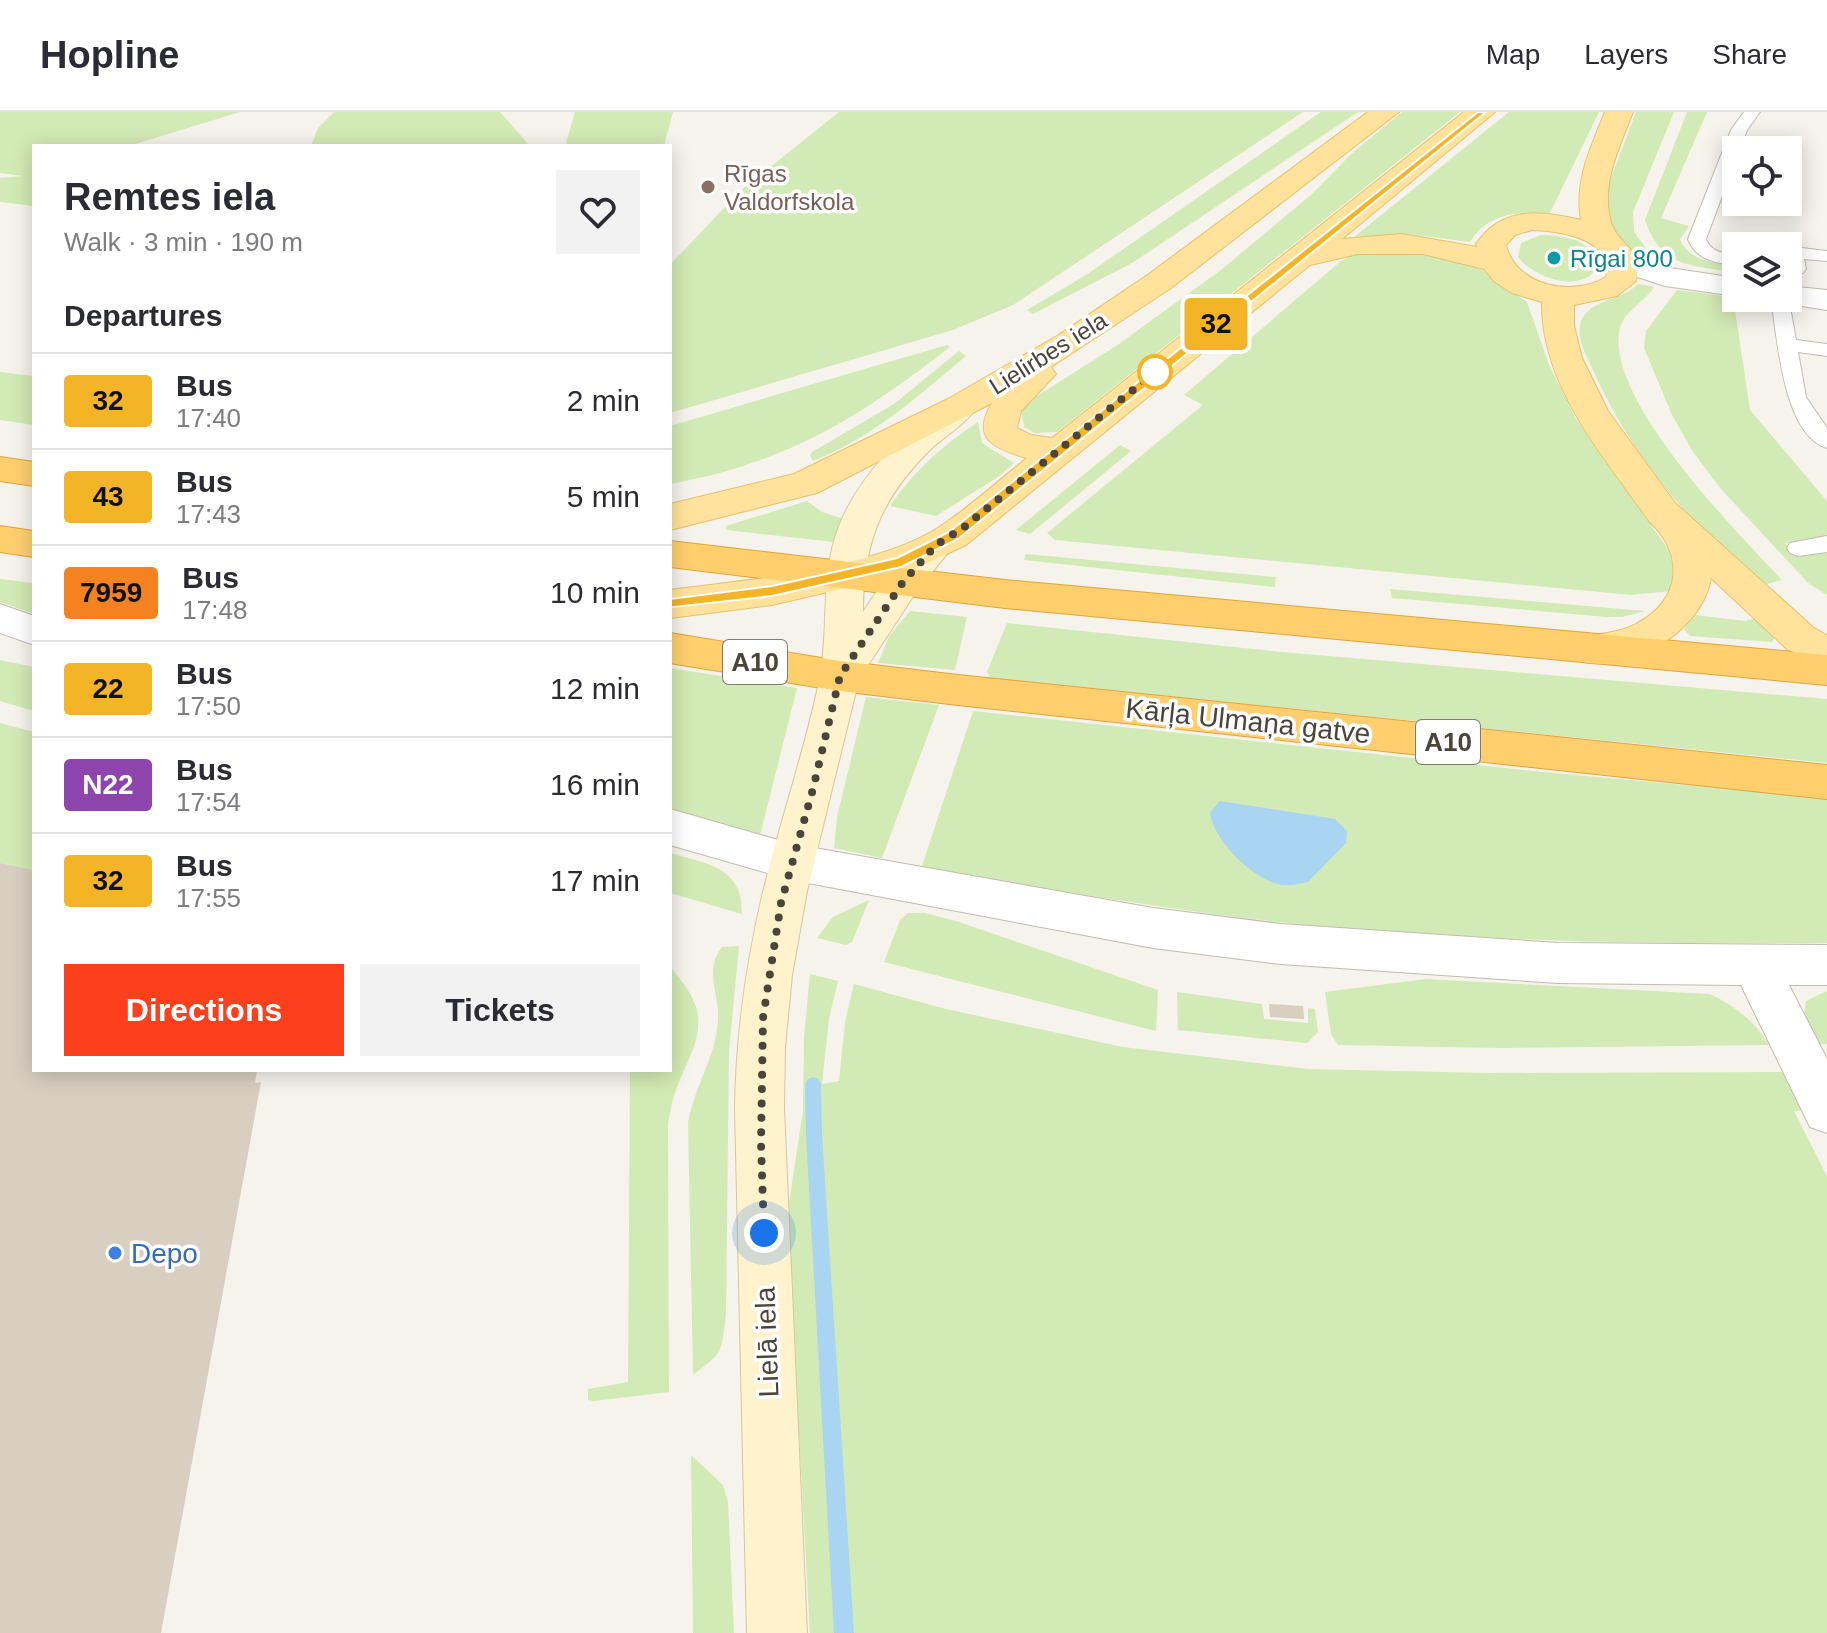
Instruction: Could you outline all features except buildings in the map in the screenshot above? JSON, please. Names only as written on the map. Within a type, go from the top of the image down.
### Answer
[{"type":"highway","points":[[0,469],[32,474]]},
{"type":"highway","points":[[0,539],[32,544]]},
{"type":"highway","points":[[672,554],[903,582],[1589,650],[1827,670]]},
{"type":"highway","name":"Kārļa Ulmaņa gatve","points":[[672,648],[840,676],[1827,782]]},
{"type":"main road","name":"Lielirbes iela","points":[[672,517],[804,484],[960,407],[1068,343],[1172,272],[1385,112]]},
{"type":"main road","points":[[672,604],[772,591],[901,562],[936,545],[963,528],[1481,112]]},
{"type":"main road","points":[[1603,238],[1562,223],[1515,224],[1495,235],[1491,244],[1494,262],[1526,287],[1558,296],[1590,296],[1621,281],[1624,263],[1603,238],[1592,211],[1594,179],[1619,112]]},
{"type":"main road","points":[[1295,260],[1344,246],[1401,242],[1428,243],[1494,262]]},
{"type":"main road","points":[[1558,296],[1558,326],[1566,358],[1592,414],[1662,512],[1801,639],[1827,653]]},
{"type":"main road","points":[[1058,450],[1029,448],[1011,442],[1000,432],[999,420],[1004,408],[1068,343]]},
{"type":"main road","points":[[1589,650],[1641,639],[1666,624],[1678,611],[1692,586],[1692,564],[1681,532]]},
{"type":"street","points":[[1624,263],[1665,277],[1722,285]]},
{"type":"street","points":[[840,676],[845,573],[855,529],[882,482],[920,436],[960,407]]},
{"type":"street","points":[[840,676],[903,582],[936,545]]},
{"type":"street","points":[[0,618],[32,630]]},
{"type":"street","points":[[0,646],[32,653]]},
{"type":"street","name":"Lielā iela","points":[[777,1633],[761,1078],[763,1018],[792,862],[840,676]]},
{"type":"street","points":[[672,828],[792,862],[1153,928],[1281,944],[1558,963],[1827,965]]},
{"type":"street","points":[[1755,965],[1827,1110]]},
{"type":"lane","points":[[1722,258],[1701,249],[1697,239],[1739,130],[1752,112]]},
{"type":"lane","points":[[1802,253],[1827,256]]},
{"type":"lane","points":[[1793,312],[1788,345],[1796,397],[1827,441]]},
{"type":"lane","points":[[1788,345],[1827,350]]},
{"type":"lane","points":[[1801,407],[1827,408]]},
{"type":"lane","points":[[1798,548],[1827,544]]},
{"type":"green space","points":[[0,112],[240,112],[136,144],[32,144],[32,206],[0,202],[0,178],[23,176],[0,173]]},
{"type":"green space","points":[[334,112],[500,112],[528,144],[312,144],[318,128]]},
{"type":"green space","points":[[575,112],[673,112],[665,144],[566,143]]},
{"type":"green space","points":[[839,112],[1303,112],[1013,305],[953,330],[672,412],[672,263],[740,191]]},
{"type":"green space","points":[[1321,112],[1358,112],[1132,263],[1033,314],[1027,310],[1086,275]]},
{"type":"green space","points":[[1402,112],[1460,112],[1057,432],[1035,433],[1024,427],[1021,410],[1029,401],[1116,346],[1221,270],[1312,194],[1350,155]]},
{"type":"green space","points":[[1509,112],[1599,112],[1550,213],[1505,216],[1485,225],[1470,242],[1407,234],[1354,237]]},
{"type":"green space","points":[[1636,112],[1674,112],[1633,212],[1634,232],[1654,259],[1637,256],[1605,222],[1602,202]]},
{"type":"green space","points":[[1687,112],[1707,112],[1661,218],[1689,226],[1680,239],[1684,247],[1696,257],[1722,263],[1722,270],[1693,266],[1669,256],[1652,236],[1645,220]]},
{"type":"green space","points":[[1541,235],[1568,238],[1584,245],[1595,257],[1598,266],[1591,275],[1581,280],[1546,277],[1525,265],[1518,257],[1521,243]]},
{"type":"green space","points":[[1406,249],[1476,266],[1527,302],[1549,365],[1575,417],[1670,552],[1676,581],[1671,591],[1631,595],[1055,540],[1047,533],[1203,405],[1184,395],[1341,261],[1357,253]]},
{"type":"green space","points":[[1638,284],[1654,287],[1626,316],[1620,328],[1620,357],[1632,390],[1678,462],[1782,580],[1756,587],[1686,513],[1626,432],[1588,360],[1580,339],[1582,319],[1593,307]]},
{"type":"green space","points":[[1677,290],[1722,296],[1722,312],[1735,312],[1750,410],[1827,501],[1827,538],[1785,543],[1796,556],[1827,552],[1827,595],[1808,583],[1721,489],[1693,452],[1672,415],[1644,348],[1646,331]]},
{"type":"green space","points":[[947,345],[950,347],[884,396],[819,434],[786,450],[712,475],[672,484],[672,425]]},
{"type":"green space","points":[[959,351],[966,356],[894,415],[855,441],[813,461],[812,452],[894,404]]},
{"type":"green space","points":[[0,372],[32,376],[32,425],[0,420]]},
{"type":"green space","points":[[978,422],[982,443],[1014,463],[998,477],[936,516],[890,506],[930,460]]},
{"type":"green space","points":[[1120,445],[1131,451],[1030,534],[1016,530]]},
{"type":"green space","points":[[807,501],[822,512],[847,520],[834,542],[726,530],[726,526]]},
{"type":"green space","points":[[1026,554],[1276,577],[1275,587],[1024,560]]},
{"type":"green space","points":[[0,579],[32,583],[32,613],[0,602]]},
{"type":"green space","points":[[1390,589],[1645,611],[1607,617],[1392,598]]},
{"type":"green space","points":[[910,611],[967,617],[955,670],[878,663],[889,636]]},
{"type":"green space","points":[[1695,615],[1745,621],[1756,618],[1776,635],[1772,642],[1690,636],[1684,629]]},
{"type":"green space","points":[[1007,623],[1282,652],[1827,699],[1827,763],[991,678],[987,672]]},
{"type":"green space","points":[[0,660],[32,667],[32,710],[0,701]]},
{"type":"green space","points":[[672,668],[797,688],[760,835],[672,811]]},
{"type":"green space","points":[[866,697],[939,705],[882,858],[834,848],[837,817]]},
{"type":"green space","points":[[973,711],[1543,772],[1827,798],[1827,943],[1590,941],[1354,929],[1191,911],[921,869]]},
{"type":"green space","points":[[0,723],[32,731],[32,870],[0,863]]},
{"type":"green space","points":[[672,854],[710,865],[730,877],[741,898],[742,914],[672,894]]},
{"type":"green space","points":[[869,900],[852,942],[846,945],[817,938],[833,917]]},
{"type":"green space","points":[[908,913],[925,913],[956,921],[1158,990],[1156,1031],[884,962],[900,920]]},
{"type":"green space","points":[[739,946],[729,1051],[726,1314],[723,1337],[716,1356],[693,1375],[688,1123],[716,1034],[718,1010],[713,974],[716,956],[722,947]]},
{"type":"green space","points":[[672,969],[692,998],[697,1010],[698,1029],[675,1093],[668,1125],[669,1392],[588,1400],[588,1389],[628,1382],[630,1072],[672,1072]]},
{"type":"green space","points":[[810,974],[838,981],[829,1018],[822,1084],[839,1081],[845,1022],[854,984],[946,1009],[1123,1047],[1308,1069],[1489,1073],[1784,1072],[1804,1110],[1794,1111],[1827,1176],[1827,1633],[810,1633],[787,1217],[803,1110],[804,1037]]},
{"type":"green space","points":[[1426,979],[1710,994],[1744,1015],[1769,1045],[1499,1048],[1338,1045],[1331,1034],[1325,992]]},
{"type":"green space","points":[[1827,991],[1827,1044],[1818,1044],[1804,1015],[1806,1001]]},
{"type":"green space","points":[[1177,992],[1262,1004],[1264,1019],[1308,1023],[1308,1008],[1315,1009],[1318,1032],[1307,1043],[1178,1030]]},
{"type":"green space","points":[[691,1455],[723,1485],[728,1502],[734,1633],[693,1633]]},
{"type":"water","points":[[1220,801],[1335,819],[1347,831],[1346,843],[1308,882],[1277,884],[1245,865],[1225,845],[1210,812]]},
{"type":"waterway","points":[[813,1084],[844,1633]]},
{"type":"bus line","name":"32","points":[[672,604],[772,591],[901,562],[953,536],[1481,112]]},
{"type":"place","name":"Rīgas Valdorfskola","points":[[708,187]]},
{"type":"place","name":"Rīgai 800","points":[[1554,258]]},
{"type":"place","name":"Depo","points":[[115,1253]]},
{"type":"route","points":[[764,1233],[761,1144],[763,1018],[781,903],[840,676],[903,582],[936,545],[953,536],[1155,372]]}]
